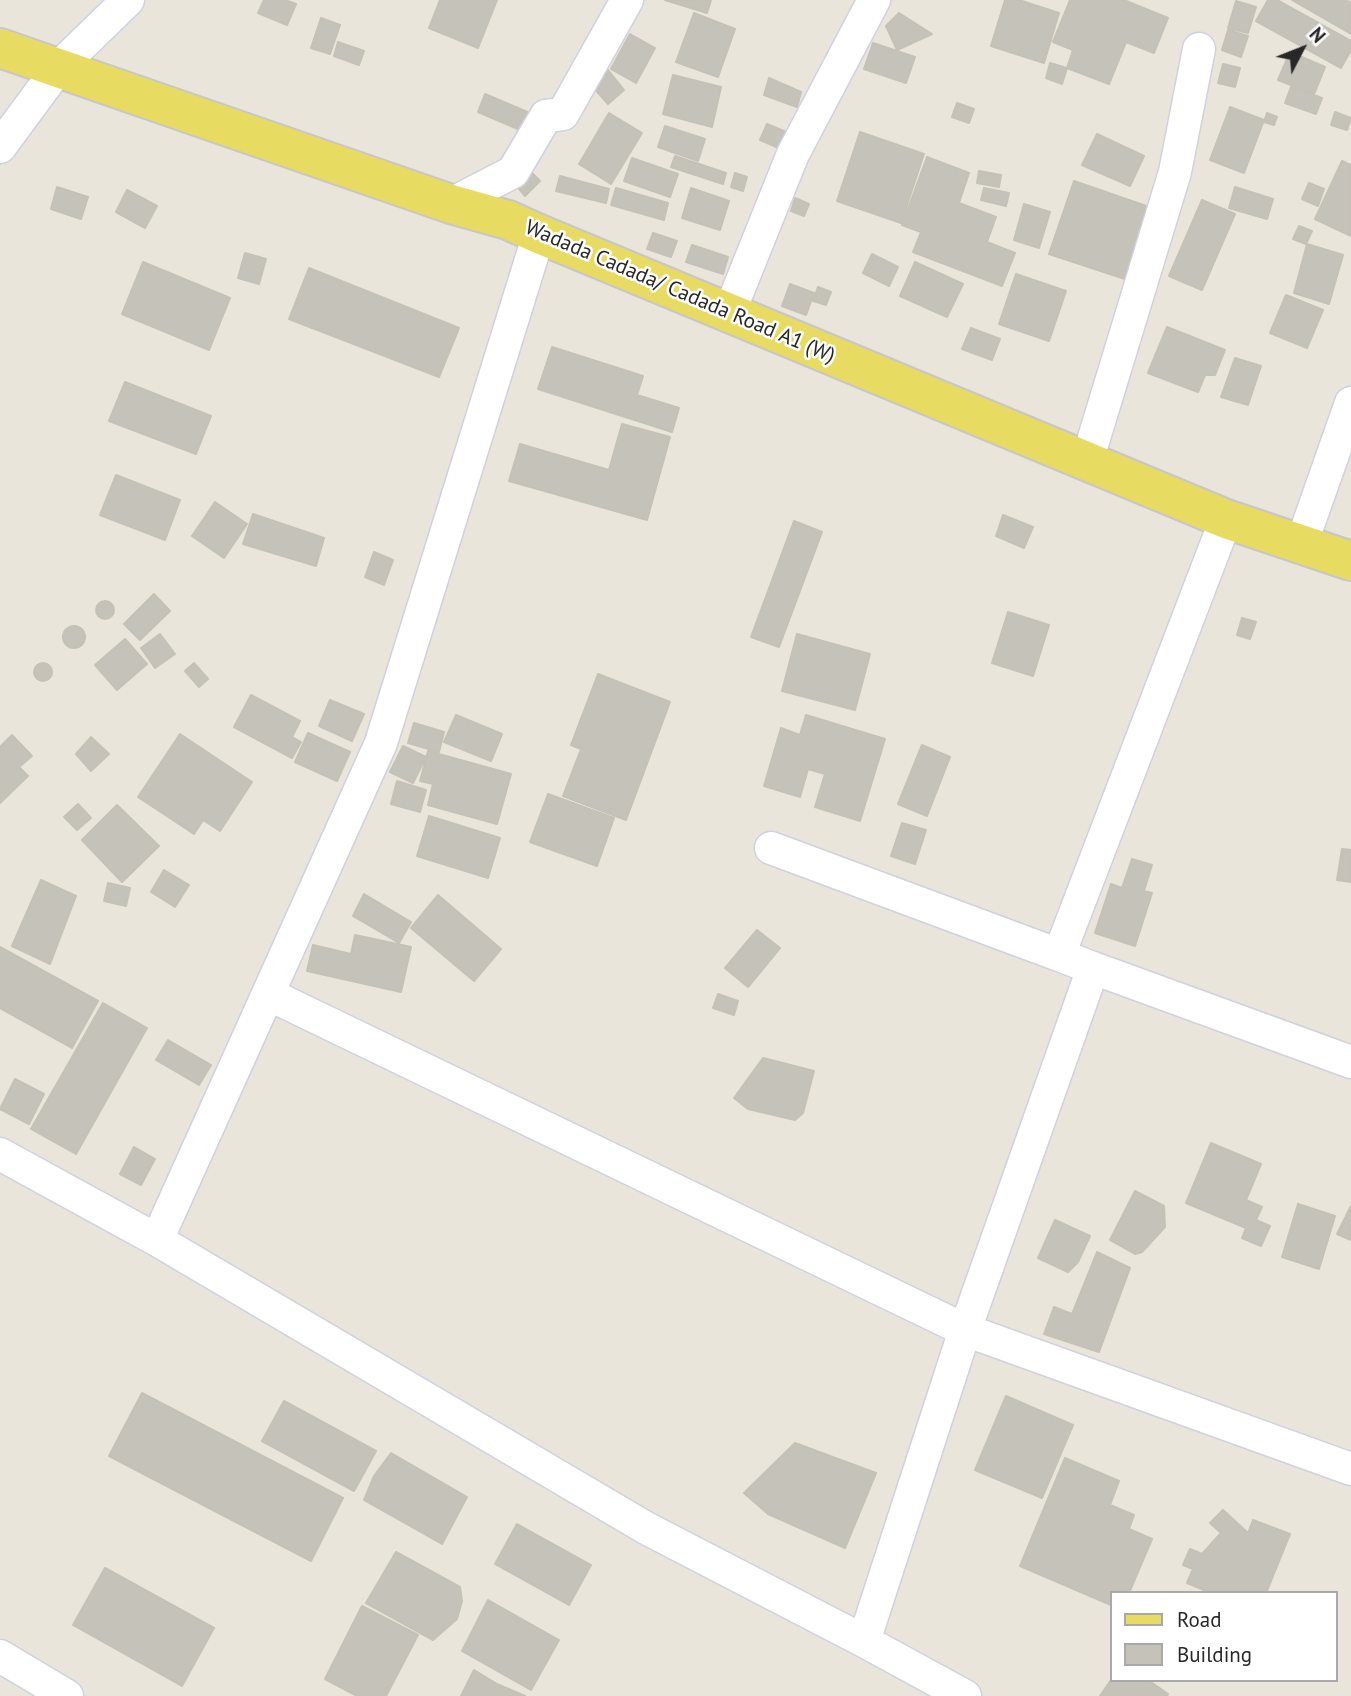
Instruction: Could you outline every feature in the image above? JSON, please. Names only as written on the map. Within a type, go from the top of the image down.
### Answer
[{"type":"main road","name":"Wadada Cadada/ Cadada Road A1 (W)","points":[[0,48],[451,204],[508,220],[1226,519],[1351,561]]},
{"type":"street","points":[[0,147],[59,67],[128,0]]},
{"type":"street","points":[[451,204],[513,173],[546,116],[563,114],[627,0]]},
{"type":"street","points":[[729,313],[793,154],[874,0]]},
{"type":"street","points":[[1087,461],[1175,172],[1199,49]]},
{"type":"street","points":[[156,1240],[381,743],[539,234]]},
{"type":"street","points":[[1301,545],[1351,403]]},
{"type":"street","points":[[1059,955],[1226,519]]},
{"type":"street","points":[[771,848],[1351,1062]]},
{"type":"street","points":[[864,1641],[965,1330],[1093,968]]},
{"type":"street","points":[[268,994],[965,1330],[1351,1469]]},
{"type":"street","points":[[0,1154],[156,1240],[646,1528],[965,1696]]},
{"type":"street","points":[[0,1656],[66,1696]]},
{"type":"building","points":[[264,0],[285,0],[296,4],[287,25],[258,13]]},
{"type":"building","points":[[440,0],[497,0],[478,48],[429,28]]},
{"type":"building","points":[[665,0],[711,0],[707,13]]},
{"type":"building","points":[[1005,0],[1019,0],[1059,13],[1044,63],[991,46]]},
{"type":"building","points":[[1070,0],[1124,0],[1168,18],[1154,53],[1126,42],[1109,84],[1067,68],[1073,50],[1053,42]]},
{"type":"building","points":[[1268,0],[1277,0],[1351,41],[1351,50],[1341,68],[1256,21]]},
{"type":"building","points":[[1292,0],[1346,0],[1351,3],[1351,34]]},
{"type":"building","points":[[1236,1],[1256,7],[1248,33],[1228,28]]},
{"type":"building","points":[[694,13],[735,29],[718,77],[676,62]]},
{"type":"building","points":[[899,13],[932,34],[897,50],[886,26]]},
{"type":"building","points":[[321,18],[340,25],[330,54],[311,48]]},
{"type":"building","points":[[1228,30],[1248,36],[1241,57],[1222,50]]},
{"type":"building","points":[[630,34],[655,48],[636,83],[611,69]]},
{"type":"building","points":[[338,42],[364,51],[359,65],[334,56]]},
{"type":"building","points":[[873,43],[915,57],[906,83],[864,69]]},
{"type":"building","points":[[1290,52],[1325,67],[1314,94],[1278,80]]},
{"type":"building","points":[[1050,63],[1067,68],[1062,84],[1046,78]]},
{"type":"building","points":[[1223,64],[1240,68],[1235,87],[1218,83]]},
{"type":"building","points":[[608,70],[624,90],[608,104],[592,86]]},
{"type":"building","points":[[673,75],[721,87],[712,127],[663,114]]},
{"type":"building","points":[[769,78],[801,92],[797,107],[764,95]]},
{"type":"building","points":[[1291,87],[1322,98],[1316,114],[1285,103]]},
{"type":"building","points":[[485,94],[539,117],[532,135],[478,112]]},
{"type":"building","points":[[957,103],[974,109],[969,123],[952,117]]},
{"type":"building","points":[[1230,107],[1264,120],[1244,173],[1210,160]]},
{"type":"building","points":[[1335,112],[1351,118],[1347,130],[1331,125]]},
{"type":"building","points":[[609,113],[642,133],[611,184],[579,164]]},
{"type":"building","points":[[1267,113],[1277,117],[1274,125],[1264,122]]},
{"type":"building","points":[[767,124],[786,132],[779,148],[760,140]]},
{"type":"building","points":[[665,126],[705,139],[698,161],[658,147]]},
{"type":"building","points":[[860,132],[924,154],[901,223],[837,201]]},
{"type":"building","points":[[1097,134],[1144,156],[1130,186],[1082,165]]},
{"type":"building","points":[[675,156],[726,173],[723,184],[671,167]]},
{"type":"building","points":[[927,157],[969,173],[959,203],[996,217],[987,242],[1015,253],[1002,286],[913,252],[921,232],[902,225]]},
{"type":"building","points":[[632,158],[678,174],[670,197],[624,181]]},
{"type":"building","points":[[1342,161],[1351,165],[1351,236],[1315,219]]},
{"type":"building","points":[[979,171],[1001,175],[999,187],[977,183]]},
{"type":"building","points":[[531,172],[540,181],[525,196],[516,185]]},
{"type":"building","points":[[735,173],[747,177],[743,191],[731,187]]},
{"type":"building","points":[[560,176],[609,189],[606,203],[556,191]]},
{"type":"building","points":[[1074,181],[1152,208],[1128,280],[1049,254]]},
{"type":"building","points":[[1309,183],[1324,189],[1318,206],[1302,199]]},
{"type":"building","points":[[57,187],[88,197],[81,219],[51,209]]},
{"type":"building","points":[[1235,187],[1273,199],[1267,219],[1229,208]]},
{"type":"building","points":[[616,188],[668,203],[664,220],[611,205]]},
{"type":"building","points":[[691,188],[729,201],[720,230],[682,218]]},
{"type":"building","points":[[984,188],[1009,193],[1006,206],[981,200]]},
{"type":"building","points":[[127,190],[157,206],[145,228],[116,212]]},
{"type":"building","points":[[795,198],[809,204],[804,216],[791,211]]},
{"type":"building","points":[[1202,200],[1235,214],[1202,290],[1169,276]]},
{"type":"building","points":[[1024,204],[1050,212],[1039,248],[1014,240]]},
{"type":"building","points":[[1299,226],[1312,231],[1306,244],[1293,239]]},
{"type":"building","points":[[653,233],[677,241],[671,257],[647,249]]},
{"type":"building","points":[[1307,244],[1343,255],[1329,304],[1294,293]]},
{"type":"building","points":[[692,245],[728,257],[723,274],[686,262]]},
{"type":"building","points":[[245,253],[266,259],[259,284],[238,278]]},
{"type":"building","points":[[872,254],[898,267],[889,286],[863,273]]},
{"type":"building","points":[[143,262],[230,298],[209,350],[122,314]]},
{"type":"building","points":[[915,262],[963,284],[947,317],[900,296]]},
{"type":"building","points":[[309,268],[459,328],[439,377],[289,319]]},
{"type":"building","points":[[1016,274],[1066,291],[1049,341],[999,324]]},
{"type":"building","points":[[790,284],[814,293],[806,315],[782,306]]},
{"type":"building","points":[[818,287],[831,292],[826,305],[813,301]]},
{"type":"building","points":[[1286,295],[1323,310],[1307,348],[1270,333]]},
{"type":"building","points":[[1167,327],[1225,350],[1215,375],[1205,375],[1198,392],[1148,373]]},
{"type":"building","points":[[971,328],[1000,339],[992,360],[962,349]]},
{"type":"building","points":[[552,347],[643,376],[637,395],[679,408],[672,432],[538,389]]},
{"type":"building","points":[[1235,358],[1261,366],[1248,405],[1221,397]]},
{"type":"building","points":[[125,382],[211,416],[196,454],[109,421]]},
{"type":"building","points":[[622,424],[670,437],[647,520],[509,481],[520,444],[609,470]]},
{"type":"building","points":[[116,475],[180,500],[165,540],[100,515]]},
{"type":"building","points":[[215,502],[247,524],[224,558],[192,536]]},
{"type":"building","points":[[253,514],[324,538],[316,566],[243,544]]},
{"type":"building","points":[[1003,515],[1033,527],[1024,548],[996,536]]},
{"type":"building","points":[[794,521],[822,532],[779,647],[751,637]]},
{"type":"building","points":[[374,552],[393,560],[384,585],[365,577]]},
{"type":"building","points":[[154,594],[170,611],[140,640],[124,624]]},
{"type":"building","points":[[105,601],[113,606],[114,610],[109,618],[105,619],[97,614],[96,610],[101,602]]},
{"type":"building","points":[[1008,612],[1049,625],[1033,676],[992,663]]},
{"type":"building","points":[[1242,618],[1256,622],[1250,639],[1237,635]]},
{"type":"building","points":[[74,626],[82,629],[85,637],[82,645],[74,648],[66,645],[63,637],[66,629]]},
{"type":"building","points":[[160,634],[175,654],[155,668],[141,648]]},
{"type":"building","points":[[797,634],[870,654],[855,710],[782,691]]},
{"type":"building","points":[[125,639],[147,664],[117,690],[95,665]]},
{"type":"building","points":[[43,663],[49,666],[52,672],[49,678],[43,681],[37,678],[34,672],[37,666]]},
{"type":"building","points":[[194,663],[208,679],[199,687],[185,671]]},
{"type":"building","points":[[598,674],[670,702],[626,820],[563,796],[581,749],[571,745]]},
{"type":"building","points":[[251,695],[300,721],[292,737],[301,742],[292,758],[234,727]]},
{"type":"building","points":[[330,700],[364,714],[352,741],[319,726]]},
{"type":"building","points":[[456,715],[502,734],[491,761],[444,742]]},
{"type":"building","points":[[806,715],[885,739],[860,821],[815,807],[825,774],[808,769],[800,797],[764,786],[781,728],[800,735]]},
{"type":"building","points":[[414,723],[444,732],[439,752],[408,743]]},
{"type":"building","points":[[308,733],[350,752],[337,781],[295,762]]},
{"type":"building","points":[[180,734],[252,782],[220,831],[203,820],[194,834],[138,797]]},
{"type":"building","points":[[12,735],[32,756],[19,767],[28,776],[0,803],[0,747]]},
{"type":"building","points":[[91,737],[109,754],[91,771],[76,754]]},
{"type":"building","points":[[922,745],[950,757],[927,816],[898,804]]},
{"type":"building","points":[[403,746],[426,757],[413,783],[390,772]]},
{"type":"building","points":[[428,751],[511,774],[497,824],[428,805],[433,784],[420,781]]},
{"type":"building","points":[[397,781],[426,790],[420,812],[391,804]]},
{"type":"building","points":[[548,794],[614,818],[597,866],[530,842]]},
{"type":"building","points":[[78,804],[91,818],[77,830],[64,817]]},
{"type":"building","points":[[117,805],[159,846],[122,882],[82,840]]},
{"type":"building","points":[[429,816],[500,838],[488,878],[417,856]]},
{"type":"building","points":[[902,823],[926,830],[915,864],[891,856]]},
{"type":"building","points":[[1342,849],[1351,850],[1351,882],[1337,880]]},
{"type":"building","points":[[1132,859],[1152,865],[1144,891],[1152,893],[1135,946],[1095,933],[1111,884],[1122,888]]},
{"type":"building","points":[[164,870],[189,885],[175,907],[151,892]]},
{"type":"building","points":[[41,880],[76,896],[50,964],[12,946]]},
{"type":"building","points":[[108,883],[130,888],[126,906],[104,901]]},
{"type":"building","points":[[364,894],[411,922],[399,943],[353,916]]},
{"type":"building","points":[[438,895],[501,949],[474,981],[411,928]]},
{"type":"building","points":[[757,930],[780,948],[748,987],[725,968]]},
{"type":"building","points":[[355,935],[411,947],[401,992],[307,971],[313,945],[351,954]]},
{"type":"building","points":[[0,947],[98,1001],[72,1048],[0,1008]]},
{"type":"building","points":[[718,994],[738,1001],[734,1015],[713,1008]]},
{"type":"building","points":[[103,1003],[147,1028],[76,1154],[31,1129]]},
{"type":"building","points":[[168,1040],[211,1065],[199,1085],[156,1060]]},
{"type":"building","points":[[763,1058],[814,1071],[803,1113],[795,1120],[748,1109],[734,1098]]},
{"type":"building","points":[[15,1079],[44,1094],[29,1124],[0,1109]]},
{"type":"building","points":[[1211,1143],[1261,1164],[1246,1200],[1262,1207],[1256,1220],[1270,1226],[1261,1246],[1242,1238],[1246,1228],[1186,1203]]},
{"type":"building","points":[[134,1147],[155,1159],[141,1185],[120,1174]]},
{"type":"building","points":[[1135,1191],[1164,1206],[1165,1227],[1142,1252],[1135,1254],[1110,1240]]},
{"type":"building","points":[[1298,1204],[1335,1216],[1319,1269],[1282,1257]]},
{"type":"building","points":[[1351,1206],[1351,1240],[1337,1234]]},
{"type":"building","points":[[1055,1220],[1090,1236],[1078,1262],[1068,1272],[1038,1258]]},
{"type":"building","points":[[1097,1252],[1130,1268],[1099,1352],[1044,1334],[1054,1307],[1072,1314]]},
{"type":"building","points":[[142,1393],[343,1498],[311,1561],[109,1456]]},
{"type":"building","points":[[1006,1396],[1073,1425],[1042,1498],[975,1470]]},
{"type":"building","points":[[284,1401],[376,1451],[354,1491],[262,1441]]},
{"type":"building","points":[[795,1443],[876,1473],[845,1548],[768,1514],[744,1493]]},
{"type":"building","points":[[391,1453],[467,1497],[442,1544],[364,1500],[374,1476]]},
{"type":"building","points":[[1065,1458],[1119,1481],[1110,1505],[1134,1515],[1129,1529],[1152,1539],[1130,1591],[1110,1591],[1110,1605],[1020,1566]]},
{"type":"building","points":[[1223,1510],[1248,1533],[1253,1520],[1290,1534],[1267,1591],[1206,1591],[1187,1583],[1193,1569],[1183,1565],[1190,1549],[1202,1554],[1221,1533],[1210,1523]]},
{"type":"building","points":[[517,1524],[591,1565],[569,1605],[495,1564]]},
{"type":"building","points":[[396,1552],[460,1587],[462,1601],[457,1619],[433,1640],[366,1603]]},
{"type":"building","points":[[105,1568],[214,1628],[182,1686],[73,1625]]},
{"type":"building","points":[[488,1600],[559,1640],[531,1690],[462,1651]]},
{"type":"building","points":[[362,1606],[418,1635],[386,1696],[357,1696],[325,1679]]},
{"type":"building","points":[[474,1670],[497,1684],[525,1696],[461,1696]]},
{"type":"building","points":[[1110,1681],[1151,1682],[1168,1694],[1167,1696],[1100,1696]]}]
